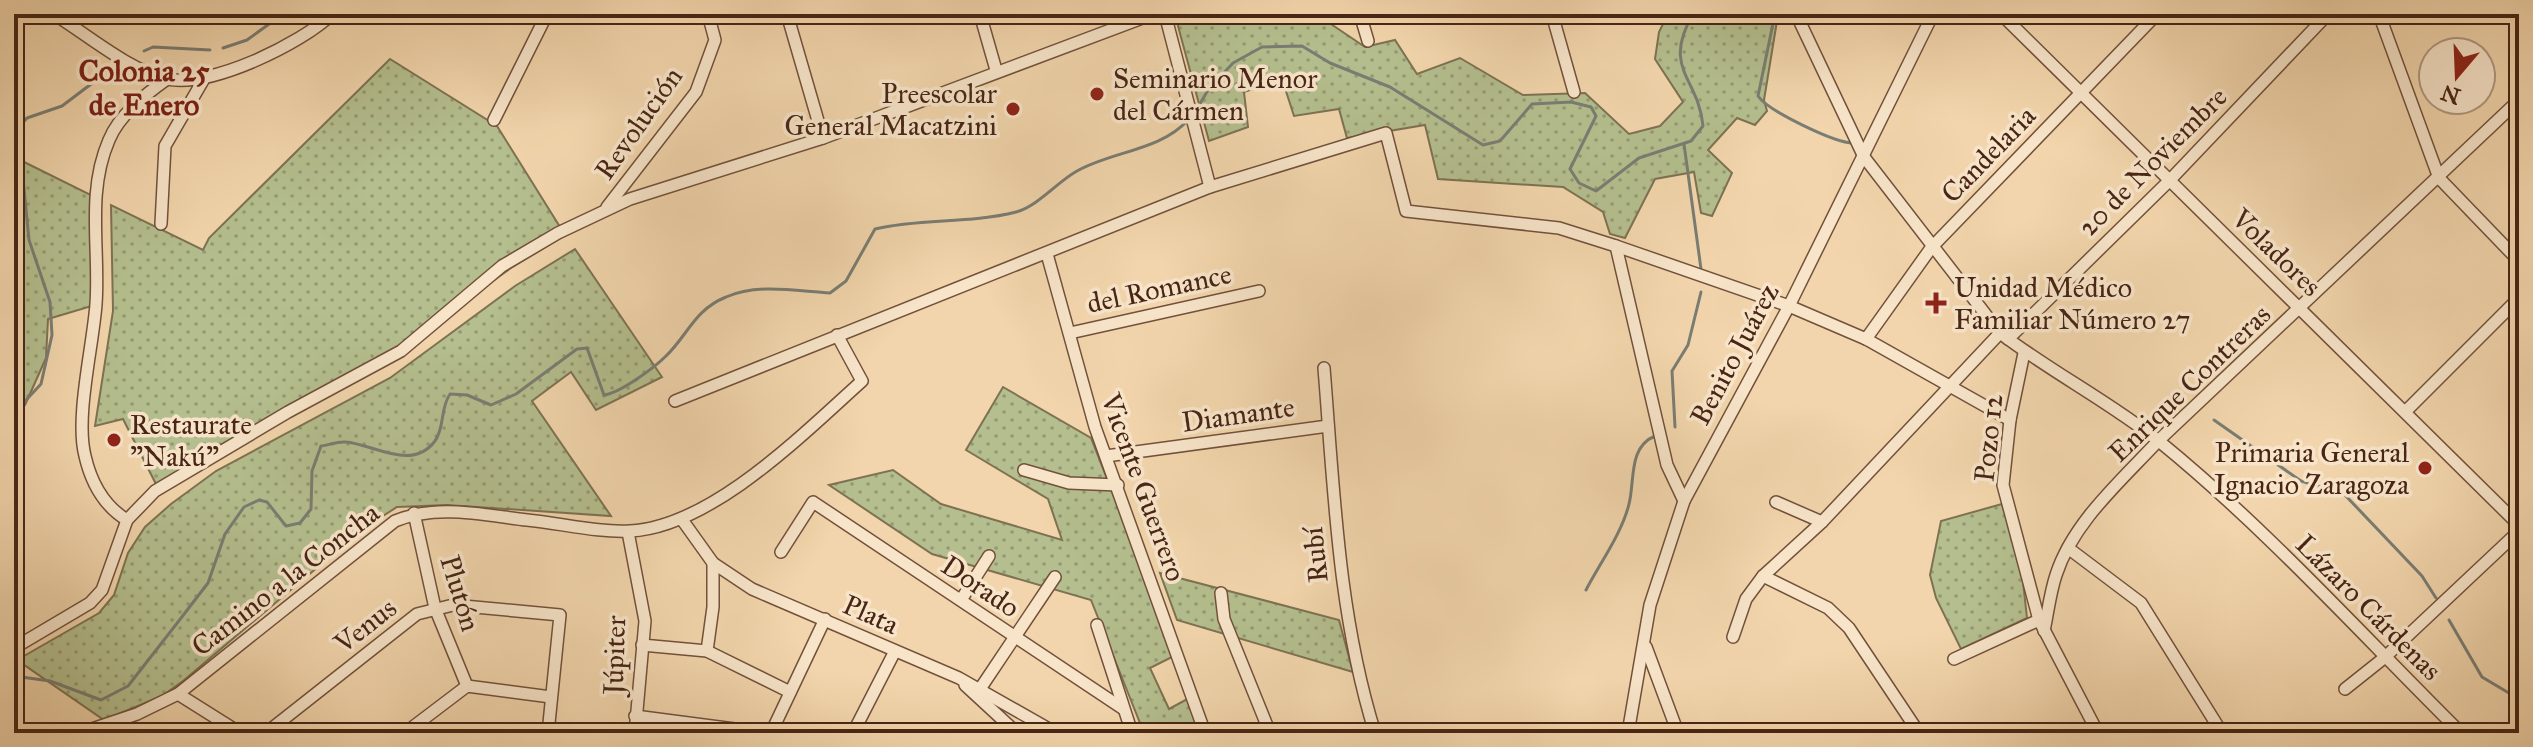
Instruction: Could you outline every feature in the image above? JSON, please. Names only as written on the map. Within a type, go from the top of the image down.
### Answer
[{"type":"street","points":[[54,14],[144,71],[167,79],[205,77],[284,47],[332,14]]},
{"type":"street","points":[[494,120],[547,14]]},
{"type":"street","name":"Revolución","points":[[603,211],[696,92],[715,40],[708,14]]},
{"type":"street","points":[[787,14],[823,138]]},
{"type":"street","points":[[980,14],[996,70]]},
{"type":"street","points":[[14,648],[90,603],[102,590],[127,520],[155,491],[288,412],[401,351],[502,266],[603,211],[823,138],[996,70],[1153,14]]},
{"type":"street","points":[[1165,14],[1210,187]]},
{"type":"street","points":[[1360,14],[1368,41]]},
{"type":"street","points":[[1552,14],[1574,92]]},
{"type":"street","name":"Benito Juárez","points":[[1628,733],[1658,575],[1684,501],[1789,306],[1933,14]]},
{"type":"street","name":"Voladores","points":[[2001,14],[2406,411],[2519,528]]},
{"type":"street","name":"Candelaria","points":[[1866,339],[1931,248],[2157,14]]},
{"type":"street","name":"20 de Noviembre","points":[[1733,637],[1746,599],[1763,576],[1822,522],[1949,388],[2169,181],[2328,14]]},
{"type":"street","points":[[2379,14],[2439,178],[2519,261]]},
{"type":"street","name":"Lázaro Cárdenas","points":[[1798,18],[1864,157],[1931,248],[2004,336],[2024,353],[2158,441],[2261,532],[2461,733]]},
{"type":"street","points":[[161,224],[165,146],[205,77]]},
{"type":"street","points":[[127,520],[114,511],[93,481],[84,452],[83,427],[97,301],[94,210],[109,139],[141,98],[167,79]]},
{"type":"street","name":"Enrique Contreras","points":[[2041,625],[2056,574],[2068,548],[2097,508],[2158,441],[2516,108]]},
{"type":"street","points":[[675,401],[1210,187],[1386,133],[1406,211],[1559,228],[1616,246],[1789,306],[1866,339],[1912,362],[1949,388],[2010,420]]},
{"type":"street","points":[[1616,246],[1667,465],[1684,501]]},
{"type":"street","name":"Vicente Guerrero","points":[[1047,254],[1106,456],[1205,733]]},
{"type":"street","name":"del Romance","points":[[1070,333],[1259,291]]},
{"type":"street","points":[[2406,411],[2519,298]]},
{"type":"street","name":"Camino a la Concha","points":[[89,732],[178,694],[395,521],[414,513],[445,511],[628,532],[683,521],[714,503],[862,381],[837,335]]},
{"type":"street","name":"Pozo 12","points":[[2024,353],[2010,420],[2003,485],[2041,625],[2098,733]]},
{"type":"street","name":"Rubí","points":[[1324,368],[1346,616],[1360,683],[1375,733]]},
{"type":"street","name":"Diamante","points":[[1106,456],[1328,426]]},
{"type":"street","points":[[1024,470],[1069,483],[1118,485]]},
{"type":"street","name":"Dorado","points":[[781,552],[813,502],[1122,708]]},
{"type":"street","points":[[1776,502],[1822,522]]},
{"type":"street","name":"Plutón","points":[[414,513],[435,608],[467,686]]},
{"type":"street","name":"Plata","points":[[683,521],[713,563],[752,589],[959,678],[1056,733]]},
{"type":"street","points":[[2345,689],[2384,658],[2519,528]]},
{"type":"street","name":"Júpiter","points":[[628,532],[645,621],[635,733]]},
{"type":"street","points":[[2068,548],[2141,603],[2222,733]]},
{"type":"street","points":[[961,600],[989,556]]},
{"type":"street","points":[[707,651],[713,607],[713,563]]},
{"type":"street","points":[[1763,576],[1828,608],[1849,628],[1919,733]]},
{"type":"street","points":[[980,689],[1055,577]]},
{"type":"street","points":[[1221,593],[1224,619],[1270,733]]},
{"type":"street","name":"Venus","points":[[266,733],[417,614],[453,605],[560,615],[551,697]]},
{"type":"street","points":[[635,716],[768,733],[825,619]]},
{"type":"street","points":[[1097,625],[1132,733]]},
{"type":"street","points":[[1954,659],[2041,625]]},
{"type":"street","points":[[1645,642],[1678,733]]},
{"type":"street","points":[[642,645],[707,651],[790,692]]},
{"type":"street","points":[[853,733],[895,651]]},
{"type":"street","points":[[959,678],[1017,733]]},
{"type":"street","points":[[405,733],[467,686],[551,697],[548,733]]},
{"type":"street","points":[[178,694],[240,733]]},
{"type":"green space","points":[[1192,14],[1316,14],[1365,47],[1395,40],[1417,74],[1460,58],[1523,95],[1585,93],[1629,134],[1660,126],[1683,102],[1655,59],[1659,32],[1668,14],[1789,14],[1777,21],[1764,100],[1767,111],[1755,125],[1737,118],[1708,150],[1732,173],[1712,216],[1701,213],[1694,172],[1655,179],[1625,238],[1610,234],[1603,212],[1563,187],[1438,179],[1425,125],[1347,138],[1339,109],[1294,116],[1282,79],[1244,92],[1248,127],[1209,141],[1178,26],[1179,19]]},
{"type":"green space","points":[[390,59],[497,126],[565,235],[511,268],[396,350],[186,464],[159,490],[123,419],[95,426],[113,311],[111,205],[203,250],[209,238]]},
{"type":"green space","points":[[14,157],[97,198],[95,305],[48,319],[46,358],[25,405],[14,407]]},
{"type":"green space","points":[[575,249],[662,377],[596,410],[571,372],[532,401],[611,516],[447,505],[397,507],[364,528],[183,681],[162,696],[104,720],[17,660],[99,613],[114,595],[128,553],[145,527],[171,504],[216,471],[390,378],[515,286]]},
{"type":"green space","points":[[1003,387],[1091,438],[1176,655],[1150,668],[1169,709],[1191,697],[1203,733],[1144,733],[1091,600],[932,554],[829,485],[893,470],[941,504],[1062,540],[1048,499],[966,450]]},
{"type":"green space","points":[[2002,504],[2019,546],[2027,618],[1961,649],[1936,598],[1930,575],[1941,521]]},
{"type":"green space","points":[[1160,573],[1339,620],[1353,672],[1177,620]]},
{"type":"waterway","points":[[223,48],[247,40],[283,14]]},
{"type":"waterway","points":[[1194,114],[1208,90],[1233,63],[1262,47],[1302,46],[1330,63],[1390,87],[1483,145],[1500,141],[1532,104],[1571,102],[1591,107],[1596,116],[1570,169],[1579,183],[1596,191],[1639,158],[1691,141],[1703,126],[1681,61],[1680,48],[1693,14]]},
{"type":"waterway","points":[[1775,14],[1758,96],[1802,125],[1853,143]]},
{"type":"waterway","points":[[1843,14],[1857,20],[1873,14]]},
{"type":"waterway","points":[[144,51],[153,47],[210,50]]},
{"type":"waterway","points":[[14,413],[41,384],[52,335],[50,302],[29,240],[18,128],[27,118],[62,106],[115,66]]},
{"type":"waterway","points":[[14,676],[50,681],[101,700],[128,686],[208,583],[225,534],[244,507],[259,500],[267,502],[286,526],[300,523],[311,509],[312,471],[321,446],[346,442],[392,454],[415,455],[435,441],[450,394],[467,395],[491,405],[516,394],[577,349],[587,348],[604,395],[619,390],[661,361],[715,302],[751,290],[830,293],[846,281],[875,229],[1016,212],[1032,205],[1077,171],[1164,138],[1188,120]]},
{"type":"waterway","points":[[1684,144],[1701,269]]},
{"type":"waterway","points":[[1675,427],[1672,371],[1688,345],[1701,292]]},
{"type":"waterway","points":[[2214,420],[2301,481],[2344,494],[2422,576],[2436,598]]},
{"type":"waterway","points":[[1586,590],[1626,515],[1636,456],[1646,441],[1655,436]]},
{"type":"waterway","points":[[2449,620],[2482,677],[2519,699]]},
{"type":"place","name":"Seminario Menor del Cármen","points":[[1097,94]]},
{"type":"place","name":"Preescolar General Macatzini","points":[[1013,109]]},
{"type":"place","name":"Unidad Médico Familiar Número 27","points":[[1936,303]]},
{"type":"place","name":"Restaurate \"Nakú\"","points":[[114,440]]},
{"type":"place","name":"Primaria General Ignacio Zaragoza","points":[[2425,468]]},
{"type":"district","name":"Colonia 25 de Enero","points":[[144,88]]}]
